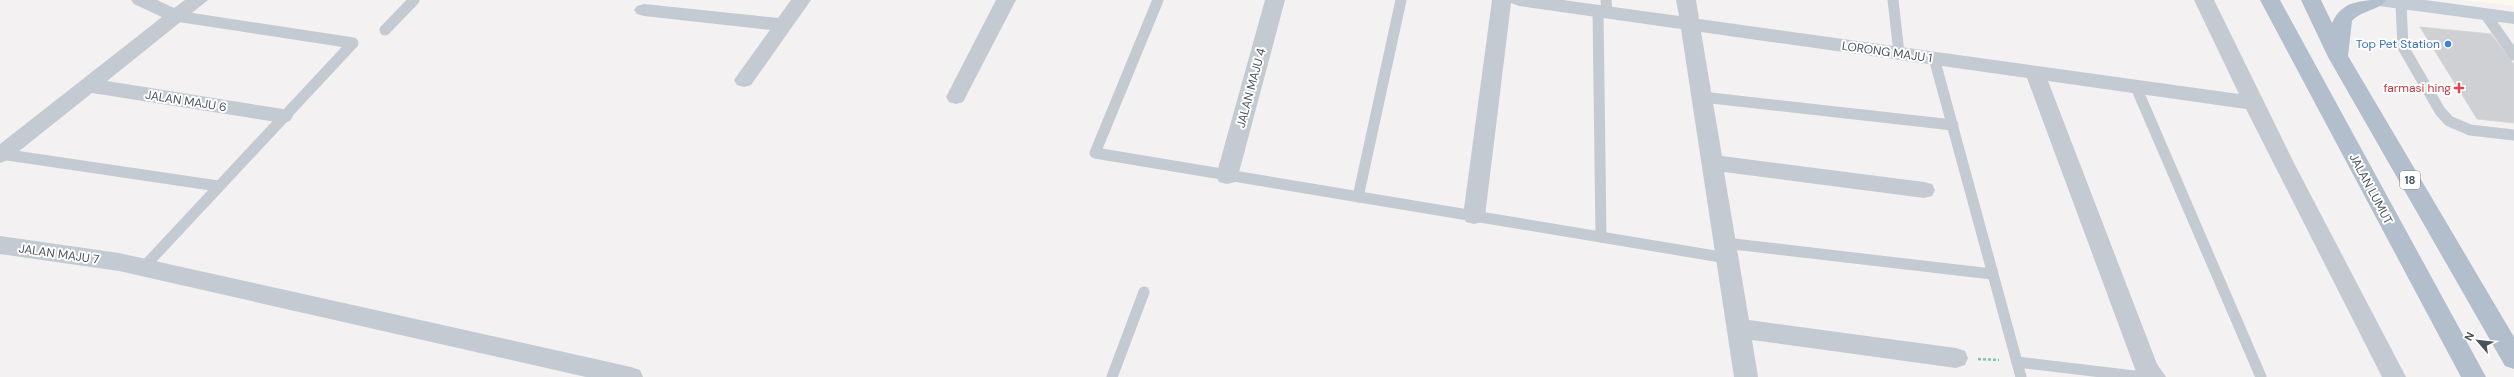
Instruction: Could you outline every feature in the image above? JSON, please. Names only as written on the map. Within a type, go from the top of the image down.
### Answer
[{"type":"main road","name":"JALAN LUMUT","points":[[2270,0],[2474,377]]},
{"type":"main road","points":[[2285,30],[2285,11],[2290,0]]},
{"type":"main road","name":"18","points":[[2311,0],[2338,57],[2514,359]]},
{"type":"main road","points":[[2338,57],[2342,20],[2348,12],[2376,0]]},
{"type":"street","points":[[141,0],[176,16]]},
{"type":"street","points":[[0,154],[198,0]]},
{"type":"street","points":[[744,80],[801,0]]},
{"type":"street","points":[[956,97],[1006,0]]},
{"type":"street","name":"JALAN MAJU 4","points":[[1227,176],[1275,0]]},
{"type":"street","points":[[1474,216],[1502,0]]},
{"type":"street","name":"LORONG MAJU 1","points":[[1524,0],[1604,8],[1690,24],[2254,103]]},
{"type":"street","points":[[1686,0],[1746,377]]},
{"type":"street","points":[[2204,0],[2254,103],[2394,377]]},
{"type":"street","points":[[2379,0],[2514,18]]},
{"type":"street","points":[[644,10],[783,26]]},
{"type":"street","points":[[2035,72],[2147,370],[2154,377]]},
{"type":"street","name":"JALAN MAJU 6","points":[[88,85],[283,116]]},
{"type":"street","points":[[1712,163],[1924,190]]},
{"type":"street","name":"JALAN MAJU 7","points":[[0,245],[119,262],[631,377]]},
{"type":"street","points":[[1738,328],[1956,358]]},
{"type":"lane","points":[[385,30],[414,0]]},
{"type":"lane","points":[[1158,0],[1095,154],[1601,237],[1726,251],[1992,274]]},
{"type":"lane","points":[[1358,197],[1401,0]]},
{"type":"lane","points":[[1893,0],[1899,53]]},
{"type":"lane","points":[[2401,3],[2403,47],[2440,111],[2449,121],[2470,130],[2514,135]]},
{"type":"lane","points":[[1601,237],[1604,8]]},
{"type":"lane","points":[[2486,15],[2514,55]]},
{"type":"lane","points":[[143,268],[283,116],[353,43],[176,16]]},
{"type":"lane","points":[[1934,58],[2021,377]]},
{"type":"lane","points":[[2136,87],[2261,377]]},
{"type":"lane","points":[[1702,97],[1953,124]]},
{"type":"lane","points":[[0,154],[218,186]]},
{"type":"lane","points":[[1112,377],[1144,292]]},
{"type":"lane","points":[[2017,362],[2143,377]]},
{"type":"path","points":[[1956,358],[2017,362]]},
{"type":"shaded area","points":[[2463,0],[2514,0],[2514,6]]},
{"type":"building","points":[[2420,27],[2491,34],[2514,64],[2514,123],[2477,119]]},
{"type":"place","name":"Top Pet Station","points":[[2448,44]]},
{"type":"place","name":"farmasi hing","points":[[2459,88]]}]
